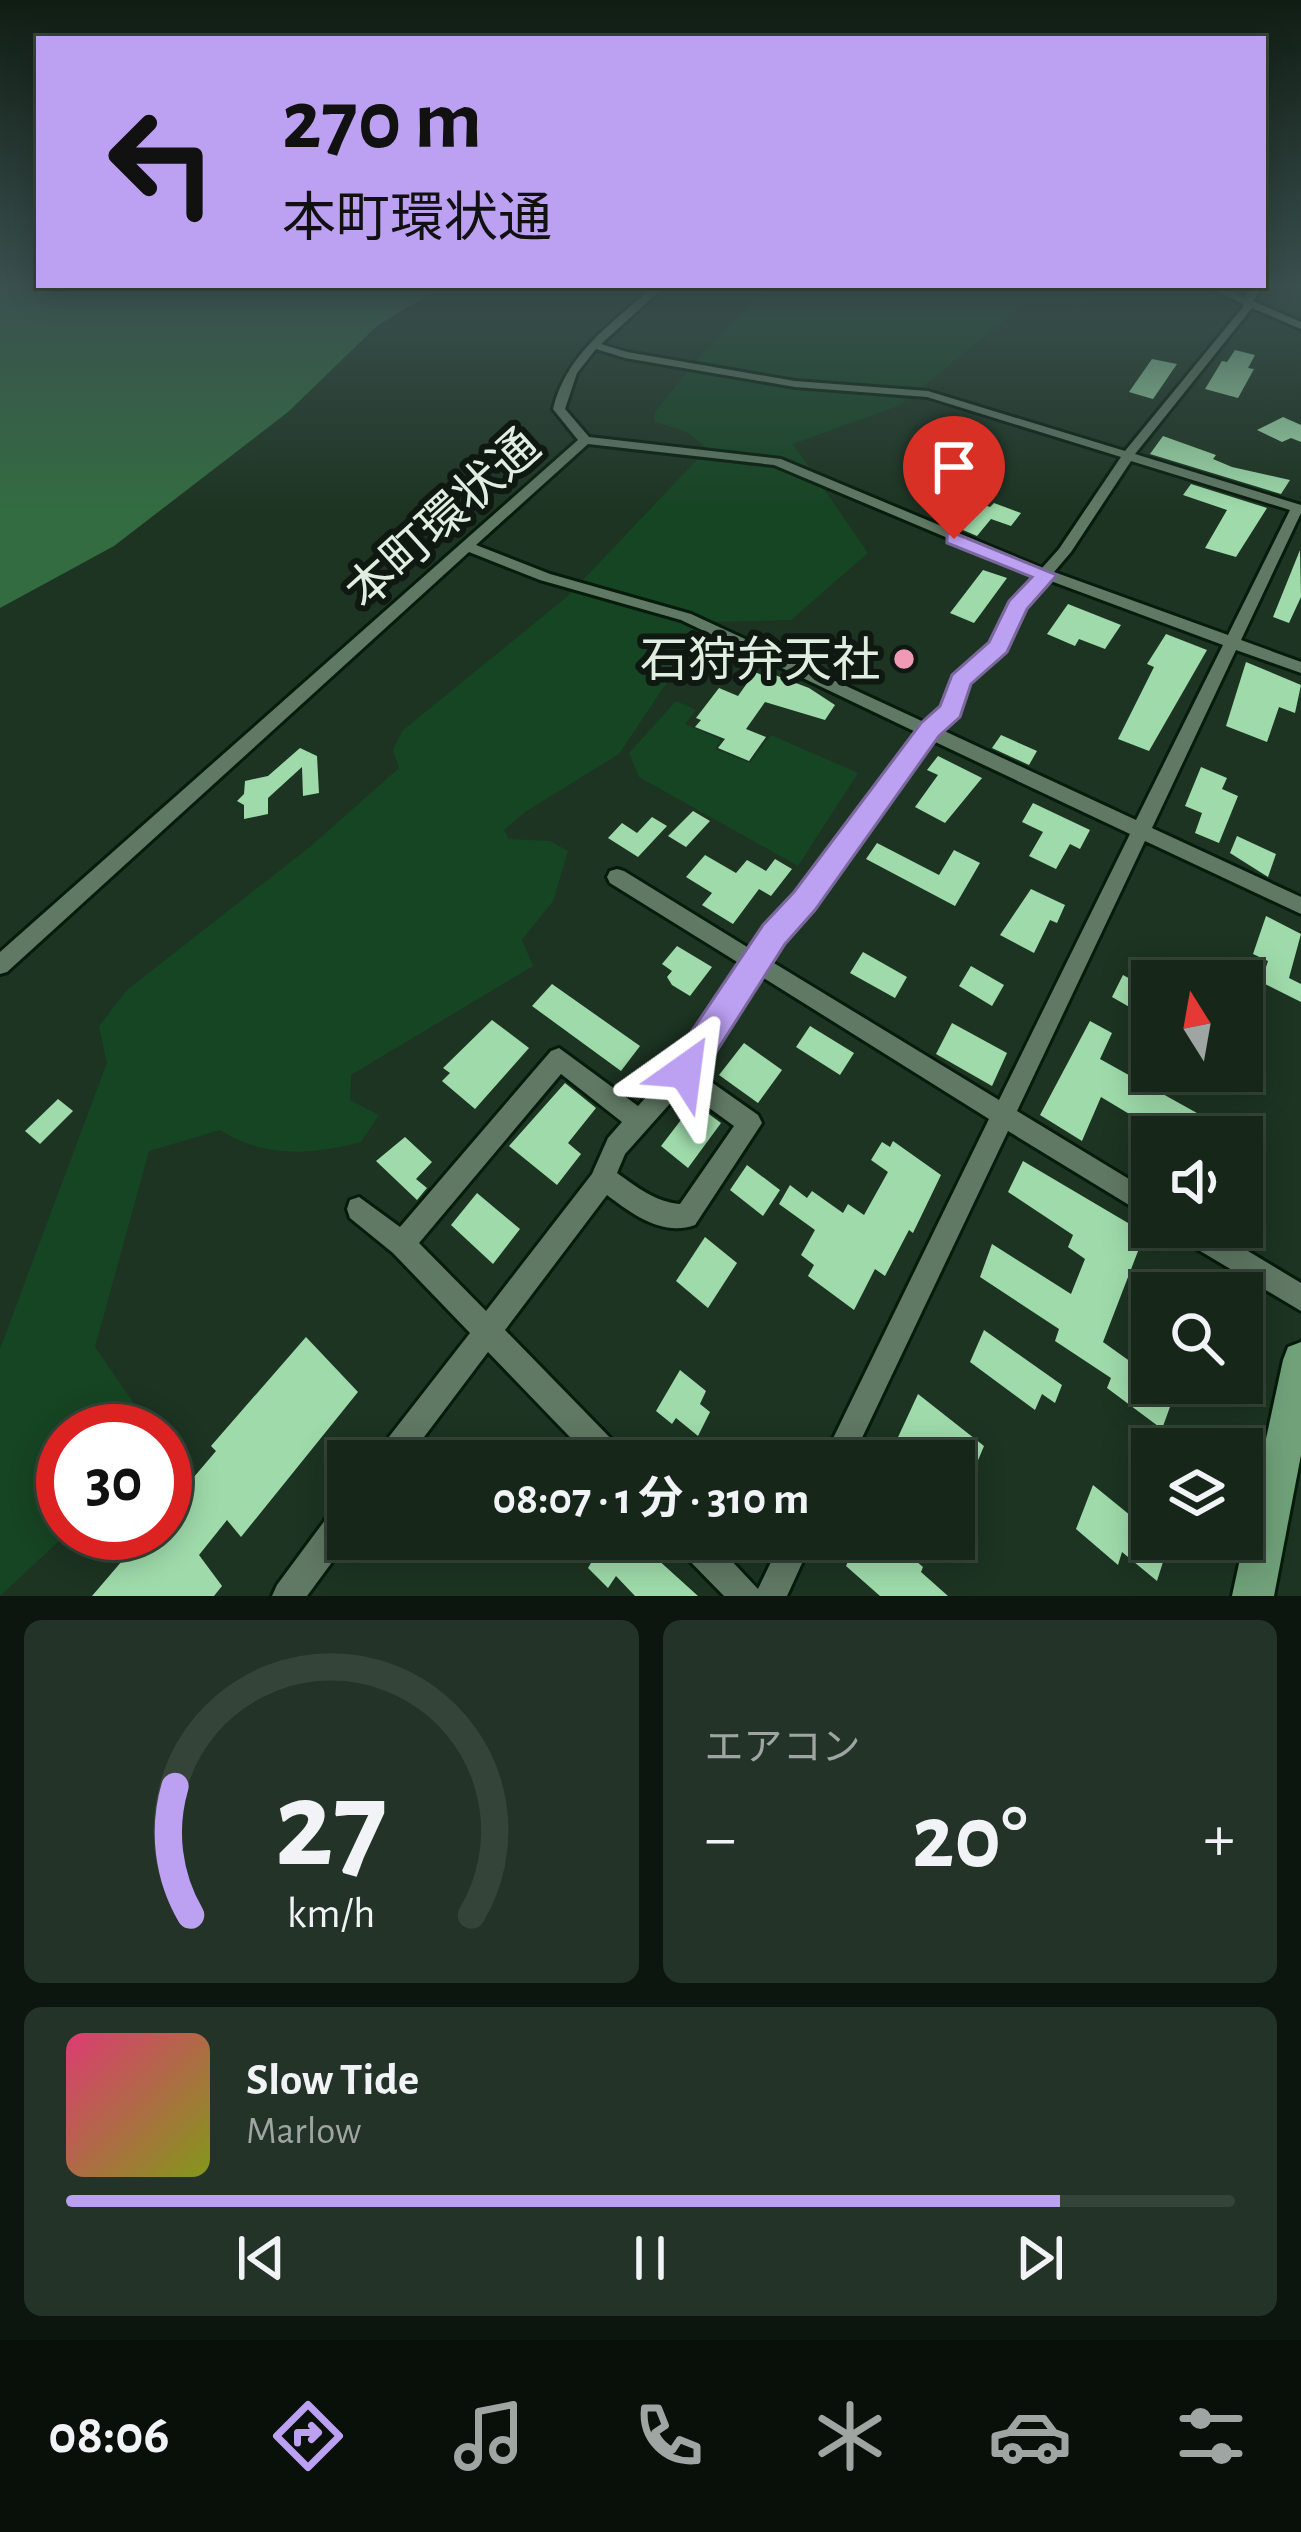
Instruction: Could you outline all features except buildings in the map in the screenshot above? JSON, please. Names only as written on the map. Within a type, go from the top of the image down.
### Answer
[{"type":"main road","points":[[1252,1596],[1301,1360]]},
{"type":"street","points":[[582,361],[561,387],[559,409],[585,440]]},
{"type":"street","points":[[663,361],[795,384],[928,394],[1299,508],[846,1440]]},
{"type":"street","points":[[403,1440],[603,1178],[616,1146],[636,1119],[682,1075],[754,963],[871,814],[930,729],[951,710],[960,681],[999,647],[1017,606],[1046,575],[1129,454],[1201,361]]},
{"type":"street","name":"本町環状通","points":[[0,964],[585,440],[777,462],[1046,575],[1301,668]]},
{"type":"street","points":[[468,547],[545,578],[686,617],[1301,906]]},
{"type":"street","points":[[617,877],[1131,1195]]},
{"type":"street","points":[[402,1244],[560,1059],[636,1119]]},
{"type":"street","points":[[603,1178],[655,1212],[686,1216],[750,1123],[682,1075]]},
{"type":"street","points":[[359,1209],[402,1244],[592,1440]]},
{"type":"street","points":[[1219,1248],[1301,1298]]},
{"type":"street","points":[[289,1596],[327,1544]]},
{"type":"street","points":[[711,1560],[746,1596]]},
{"type":"street","points":[[770,1596],[788,1560]]},
{"type":"shaded area","points":[[0,361],[340,361],[288,412],[114,546],[0,608]]},
{"type":"shaded area","points":[[696,361],[954,361],[900,405],[793,444],[868,553],[791,620],[707,622],[619,754],[504,830],[509,839],[550,841],[568,851],[553,901],[522,940],[533,966],[351,1075],[350,1100],[379,1115],[361,1142],[324,1150],[271,1150],[220,1130],[149,1151],[95,1347],[134,1404],[36,1404],[39,1560],[0,1596],[0,1349],[107,1063],[99,1026],[127,990],[311,846],[399,768],[393,750],[402,731],[568,596],[707,449],[687,432],[655,422],[654,413]]},
{"type":"shaded area","points":[[676,701],[696,710],[685,724],[721,740],[715,749],[750,763],[771,735],[858,773],[798,866],[639,777],[629,753]]},
{"type":"place","name":"石狩弁天社","points":[[904,659]]},
{"type":"route","points":[[685,1071],[774,934],[805,901],[930,729],[951,710],[960,681],[999,647],[1017,606],[1046,575],[954,539]]}]
